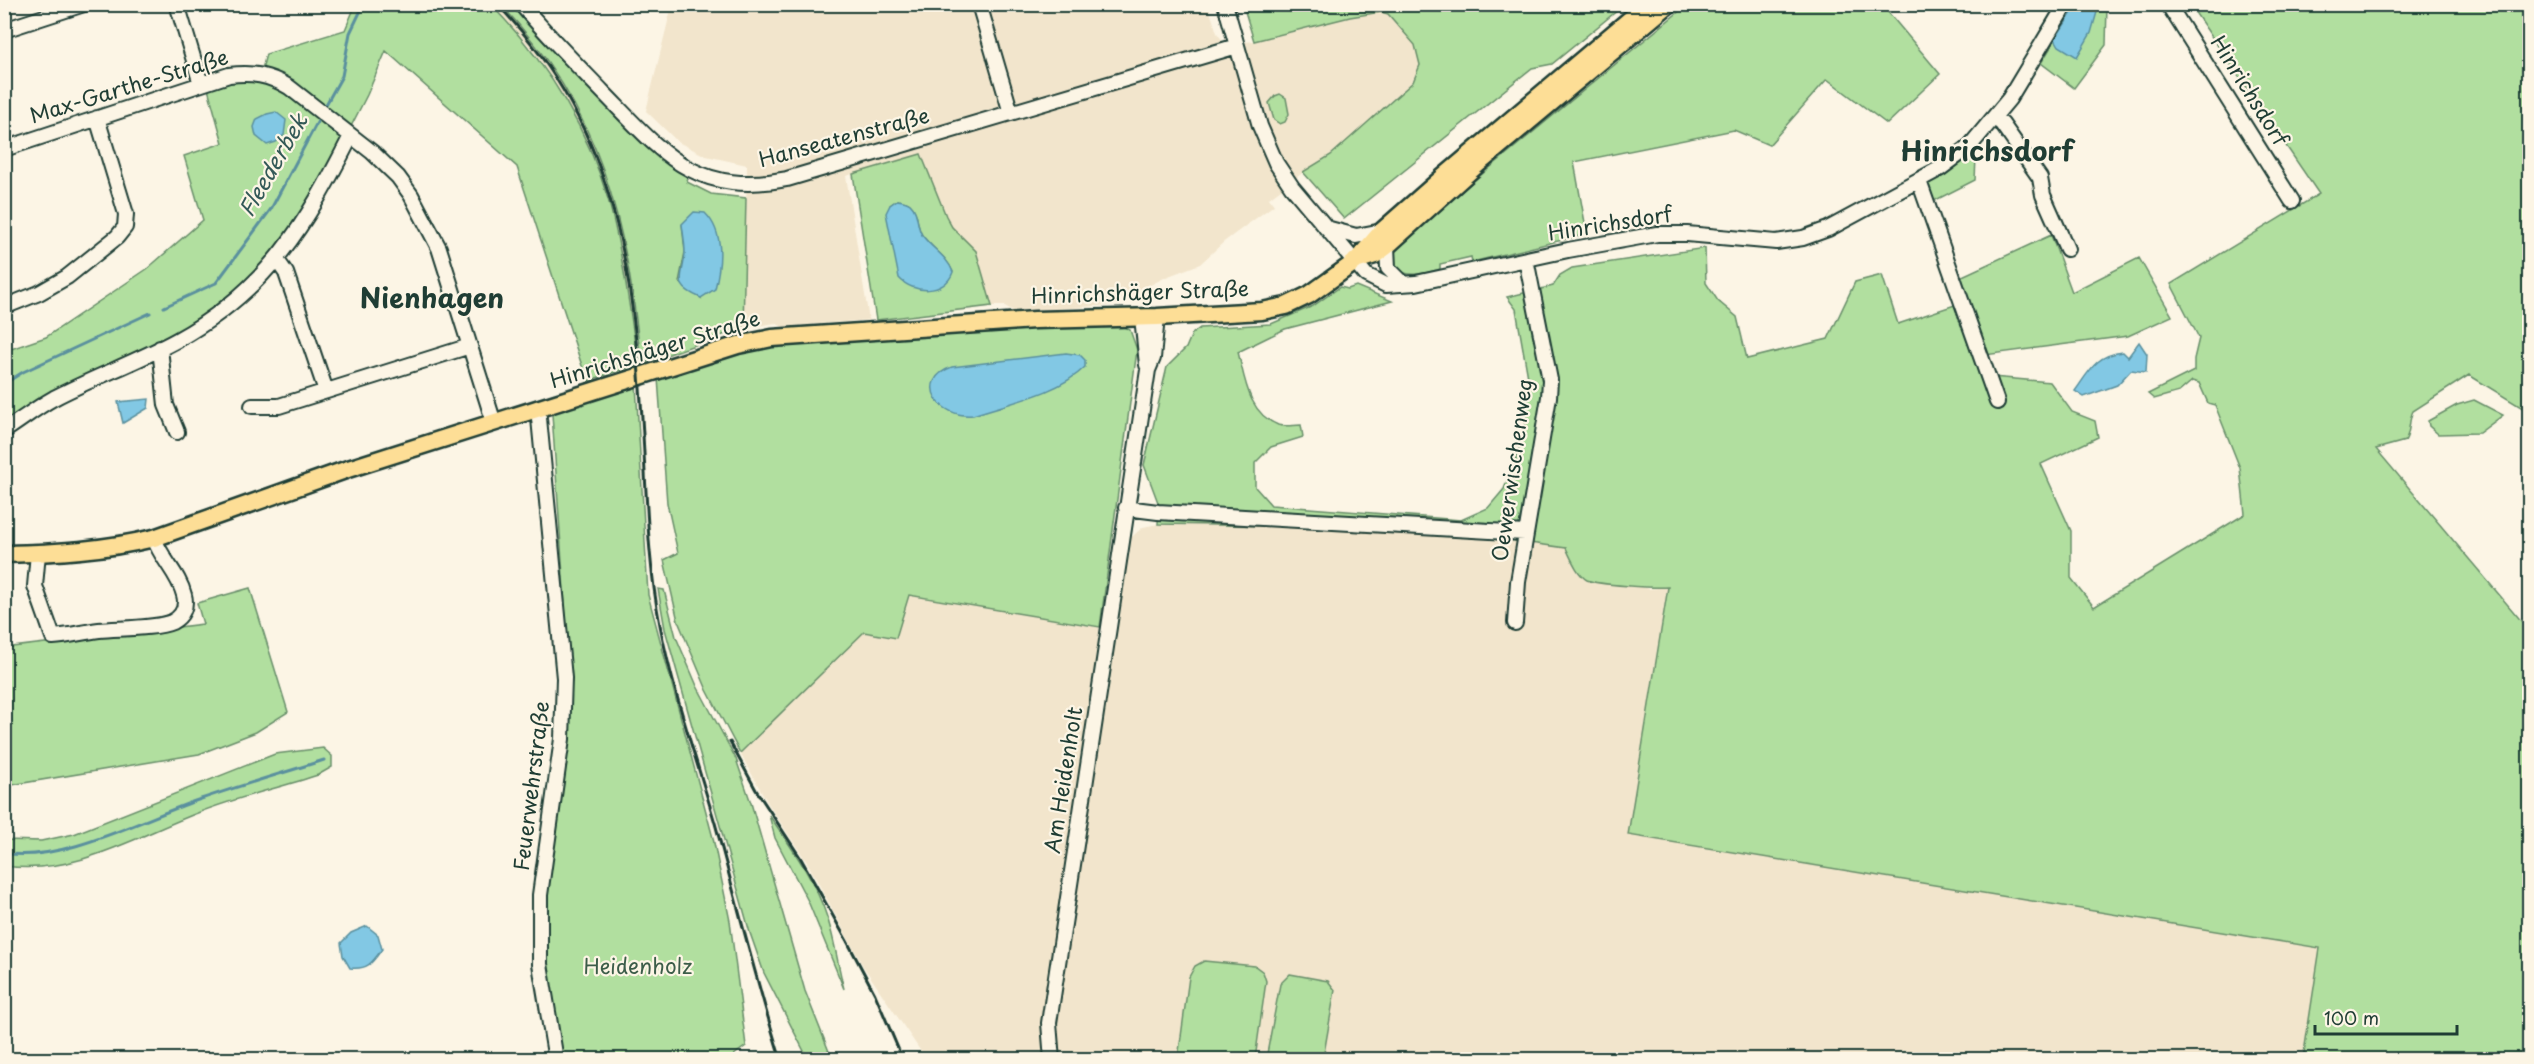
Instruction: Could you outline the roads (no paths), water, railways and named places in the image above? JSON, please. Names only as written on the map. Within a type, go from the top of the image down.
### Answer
[{"type":"main road","name":"Hinrichshäger Straße","points":[[4,554],[98,549],[154,538],[348,469],[738,345],[772,338],[1035,320],[1262,311],[1286,306],[1309,295],[1355,262],[1375,255],[1385,238],[1465,158],[1648,4]]},
{"type":"main road","name":"Hinrichshäger Straße","points":[[1385,238],[1479,163],[1669,4]]},
{"type":"street","points":[[4,30],[84,4]]},
{"type":"street","points":[[177,4],[201,84]]},
{"type":"street","name":"Hanseatenstraße","points":[[521,4],[541,28],[661,151],[694,172],[731,183],[754,184],[787,179],[1237,46]]},
{"type":"street","points":[[979,4],[1011,113]]},
{"type":"street","name":"Hinrichsdorf","points":[[1225,4],[1269,149],[1288,182],[1355,262],[1374,281],[1386,285],[1404,284],[1657,234],[1687,234],[1776,242],[1803,238],[1828,229],[1919,181],[1954,159],[1995,118],[2066,4]]},
{"type":"street","name":"Hinrichsdorf","points":[[2168,4],[2292,201]]},
{"type":"street","name":"Max-Garthe-Straße","points":[[4,149],[230,75],[245,73],[274,78],[289,87],[372,152],[398,177],[420,210],[439,248],[494,423]]},
{"type":"street","points":[[4,307],[39,293],[67,277],[117,237],[125,227],[126,214],[97,118]]},
{"type":"street","points":[[1995,118],[2002,124],[2040,177],[2043,195],[2067,249]]},
{"type":"street","points":[[4,431],[53,399],[160,348],[193,330],[225,308],[277,260],[317,201],[351,136]]},
{"type":"street","points":[[1919,181],[1997,402]]},
{"type":"street","points":[[1326,228],[1356,236],[1385,238],[1388,268],[1404,284]]},
{"type":"street","name":"Oewerwischenweg","points":[[1512,622],[1550,380],[1526,259]]},
{"type":"street","points":[[277,260],[286,273],[326,391]]},
{"type":"street","name":"Am Heidenholt","points":[[1052,1059],[1049,1023],[1148,370],[1150,317]]},
{"type":"street","points":[[252,406],[279,406],[470,346]]},
{"type":"street","points":[[160,348],[166,405],[177,432]]},
{"type":"street","name":"Feuerwehrstraße","points":[[538,408],[564,678],[562,739],[540,895],[540,964],[556,1059]]},
{"type":"street","points":[[1126,508],[1158,512],[1525,533]]},
{"type":"street","points":[[38,553],[35,586],[53,637],[170,623],[180,616],[185,607],[184,594],[159,552],[154,538]]},
{"type":"water","points":[[2077,5],[2099,5],[2091,33],[2077,57],[2059,46],[2055,39]]},
{"type":"water","points":[[276,112],[286,120],[284,135],[276,142],[267,145],[256,136],[254,127],[257,119]]},
{"type":"water","points":[[897,200],[907,202],[913,207],[922,235],[950,266],[953,272],[943,285],[928,290],[920,289],[912,287],[899,278],[886,213],[890,205]]},
{"type":"water","points":[[694,212],[705,213],[711,221],[719,239],[720,249],[715,289],[701,298],[686,289],[681,280],[685,253],[682,224]]},
{"type":"water","points":[[2139,342],[2147,354],[2146,372],[2131,370],[2117,385],[2084,397],[2075,391],[2100,360],[2106,356],[2123,352],[2128,357]]},
{"type":"water","points":[[1066,353],[1080,355],[1085,360],[1085,367],[1047,391],[973,415],[961,415],[950,411],[936,398],[933,389],[934,381],[940,373],[952,367]]},
{"type":"water","points":[[149,399],[148,408],[123,423],[118,402]]},
{"type":"water","points":[[367,926],[378,935],[382,949],[365,967],[350,968],[343,956],[341,943],[351,933]]},
{"type":"waterway","name":"Fleederbek","points":[[324,108],[342,76],[350,33],[364,4]]},
{"type":"waterway","name":"Fleederbek","points":[[164,307],[216,283],[271,209],[320,117]]},
{"type":"waterway","name":"Fleederbek","points":[[4,384],[23,372],[150,313]]},
{"type":"waterway","points":[[4,853],[27,855],[77,845],[104,837],[201,799],[324,760]]},
{"type":"railway","points":[[497,4],[539,53],[571,105],[596,158],[614,213],[635,329],[649,539],[660,625],[678,700],[781,1060]]},
{"type":"railway","points":[[730,742],[756,790],[800,857],[847,941],[875,994],[903,1060]]},
{"type":"district","name":"Hinrichsdorf","points":[[1987,152]]},
{"type":"district","name":"Nienhagen","points":[[432,299]]},
{"type":"park label","name":"Heidenholz","points":[[638,967]]}]
